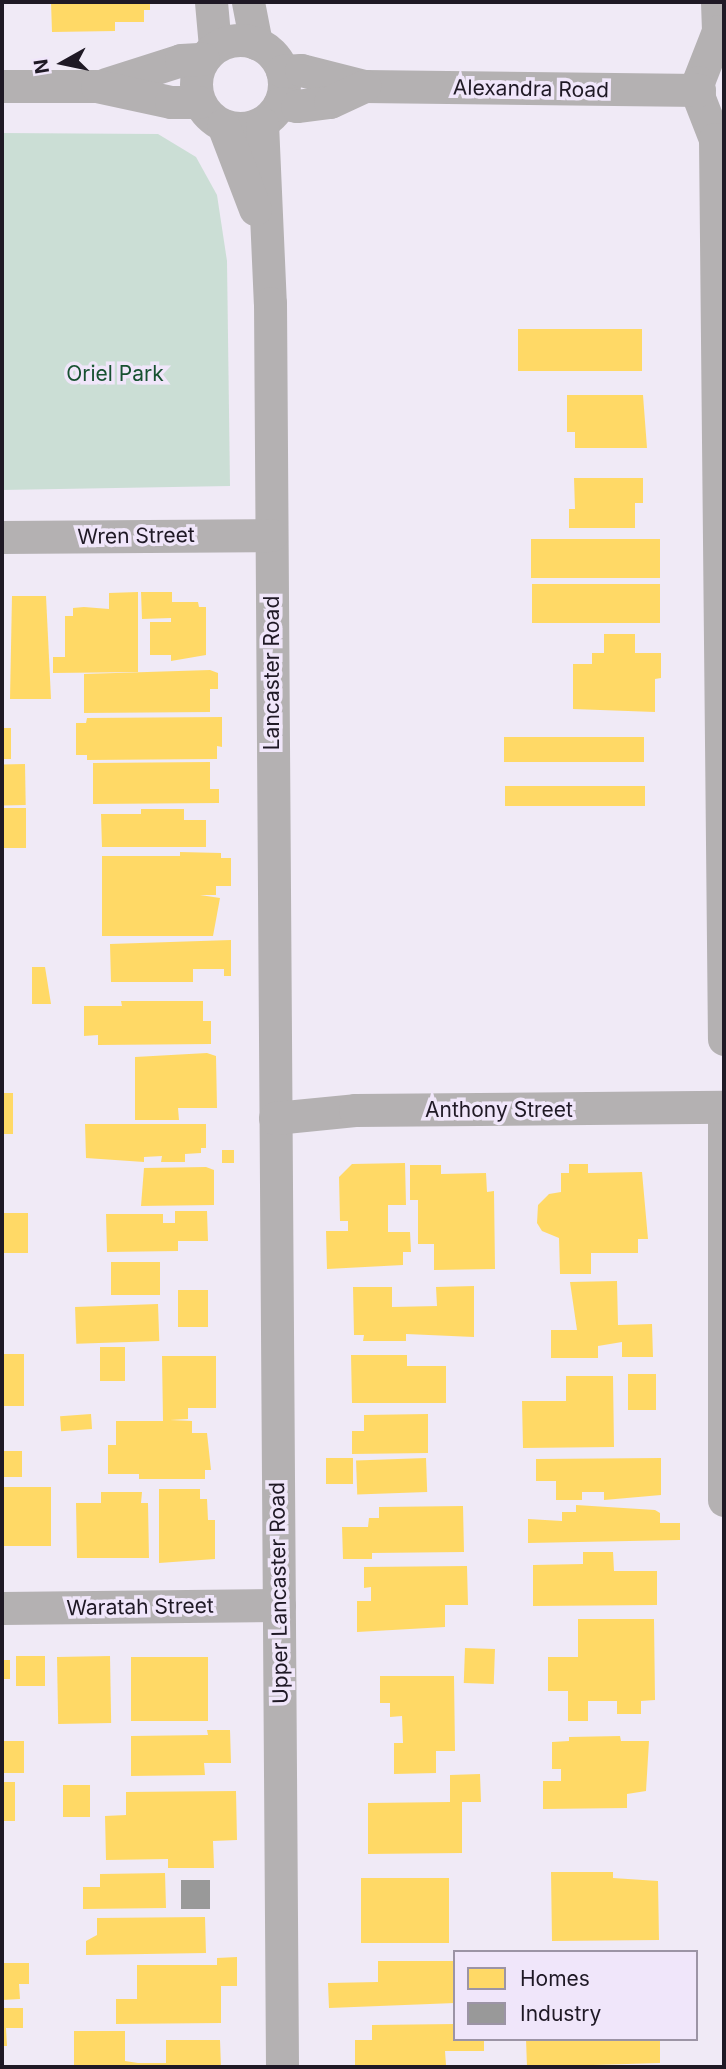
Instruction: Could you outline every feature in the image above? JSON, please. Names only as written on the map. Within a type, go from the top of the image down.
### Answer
[{"type":"street","points":[[97,86],[209,53],[242,40],[256,43],[277,59],[275,99],[236,128],[223,125],[199,102],[195,87],[209,53],[211,2]]},
{"type":"street","points":[[248,2],[256,43]]},
{"type":"street","points":[[717,2],[718,31],[700,73],[699,90],[715,139],[724,1039]]},
{"type":"street","points":[[2,86],[97,86],[171,102],[199,102]]},
{"type":"street","name":"Alexandra Road","points":[[275,99],[297,106],[330,102],[364,86],[699,90]]},
{"type":"street","name":"Lancaster Road","points":[[275,99],[263,228],[270,303],[275,1118]]},
{"type":"street","name":"Lancaster Road","points":[[223,125],[263,228]]},
{"type":"street","name":"Wren Street","points":[[2,537],[271,535]]},
{"type":"street","points":[[724,1108],[724,1500]]},
{"type":"street","name":"Anthony Street","points":[[275,1118],[355,1110],[724,1108]]},
{"type":"street","name":"Upper Lancaster Road","points":[[275,1118],[282,2067]]},
{"type":"street","name":"Waratah Street","points":[[2,1608],[279,1605]]},
{"type":"green space","name":"Oriel Park","points":[[2,133],[158,134],[196,157],[217,195],[227,261],[230,486],[2,490]]},
{"type":"building: Homes","points":[[51,2],[150,2],[150,10],[144,10],[144,22],[115,22],[115,31],[52,32]]},
{"type":"building: Homes","points":[[518,329],[642,329],[642,371],[518,371]]},
{"type":"building: Homes","points":[[567,395],[643,395],[647,448],[575,448],[575,432],[567,432]]},
{"type":"building: Homes","points":[[574,478],[643,478],[643,503],[635,503],[635,528],[569,528],[569,509],[575,509]]},
{"type":"building: Homes","points":[[531,539],[660,539],[660,578],[531,578]]},
{"type":"building: Homes","points":[[532,584],[660,584],[660,623],[532,623]]},
{"type":"building: Homes","points":[[138,592],[138,672],[53,673],[53,657],[65,657],[65,616],[73,616],[73,608],[109,609],[109,593]]},
{"type":"building: Homes","points":[[141,592],[172,592],[172,602],[198,602],[199,607],[206,607],[206,655],[171,661],[171,655],[150,655],[150,622],[171,622],[171,618],[142,619]]},
{"type":"building: Homes","points":[[12,596],[46,596],[51,699],[10,699]]},
{"type":"building: Homes","points":[[604,634],[635,634],[635,653],[661,653],[661,678],[655,679],[655,712],[573,709],[573,664],[592,664],[592,653],[604,653]]},
{"type":"building: Homes","points":[[210,670],[218,673],[218,689],[210,689],[210,712],[84,713],[84,674]]},
{"type":"building: Homes","points":[[222,717],[222,747],[217,746],[217,759],[87,760],[87,755],[76,755],[76,723],[86,723],[87,718]]},
{"type":"building: Homes","points":[[2,728],[11,728],[11,759],[2,759]]},
{"type":"building: Homes","points":[[504,737],[644,737],[644,762],[504,762]]},
{"type":"building: Homes","points":[[210,762],[210,789],[219,789],[219,803],[93,804],[93,763]]},
{"type":"building: Homes","points":[[2,764],[25,764],[26,805],[3,805]]},
{"type":"building: Homes","points":[[505,786],[645,786],[645,806],[505,806]]},
{"type":"building: Homes","points":[[2,808],[26,808],[26,848],[2,848]]},
{"type":"building: Homes","points":[[141,809],[184,809],[184,820],[206,820],[206,847],[102,847],[101,814],[141,814]]},
{"type":"building: Homes","points":[[180,852],[221,853],[221,858],[231,858],[231,886],[216,886],[216,895],[200,895],[220,898],[213,936],[102,936],[102,856],[180,856]]},
{"type":"building: Homes","points":[[231,940],[231,976],[224,976],[224,969],[193,969],[193,982],[111,982],[110,944]]},
{"type":"building: Homes","points":[[32,967],[45,967],[51,1004],[32,1004]]},
{"type":"building: Homes","points":[[121,1001],[203,1001],[203,1021],[211,1021],[211,1044],[98,1045],[98,1035],[84,1036],[84,1006],[122,1006]]},
{"type":"building: Homes","points":[[207,1053],[216,1056],[217,1108],[178,1108],[179,1120],[135,1120],[135,1057]]},
{"type":"building: Homes","points":[[2,1093],[13,1093],[13,1134],[2,1134]]},
{"type":"building: Homes","points":[[85,1124],[206,1124],[206,1148],[201,1148],[201,1153],[185,1154],[185,1162],[161,1162],[162,1156],[144,1157],[144,1162],[86,1158]]},
{"type":"building: Homes","points":[[222,1150],[234,1150],[234,1163],[222,1163]]},
{"type":"building: Homes","points":[[405,1163],[406,1205],[388,1205],[388,1232],[410,1232],[411,1252],[403,1252],[403,1265],[327,1269],[326,1231],[348,1231],[348,1221],[340,1221],[339,1177],[352,1164]]},
{"type":"building: Homes","points":[[569,1164],[588,1164],[588,1173],[642,1172],[648,1239],[638,1239],[638,1253],[591,1253],[591,1274],[560,1274],[559,1238],[542,1231],[537,1223],[538,1205],[549,1194],[561,1192],[561,1173],[569,1173]]},
{"type":"building: Homes","points":[[410,1165],[441,1165],[441,1174],[486,1173],[487,1192],[494,1191],[495,1269],[434,1270],[434,1244],[418,1244],[418,1200],[410,1200]]},
{"type":"building: Homes","points":[[206,1167],[214,1170],[214,1205],[141,1206],[144,1168]]},
{"type":"building: Homes","points":[[175,1211],[207,1211],[208,1241],[178,1241],[178,1251],[107,1252],[106,1214],[163,1214],[163,1223],[175,1223]]},
{"type":"building: Homes","points":[[2,1213],[28,1213],[28,1253],[2,1253]]},
{"type":"building: Homes","points":[[111,1262],[160,1262],[160,1295],[111,1295]]},
{"type":"building: Homes","points":[[617,1281],[618,1325],[652,1324],[653,1357],[622,1357],[622,1342],[598,1346],[598,1358],[551,1358],[551,1330],[577,1330],[570,1282]]},
{"type":"building: Homes","points":[[474,1286],[474,1337],[406,1334],[406,1341],[363,1341],[364,1335],[354,1335],[353,1287],[392,1287],[392,1307],[437,1306],[436,1287]]},
{"type":"building: Homes","points":[[178,1290],[208,1290],[208,1327],[178,1327]]},
{"type":"building: Homes","points":[[158,1304],[159,1341],[76,1344],[75,1307]]},
{"type":"building: Homes","points":[[100,1347],[125,1347],[125,1381],[100,1381]]},
{"type":"building: Homes","points":[[2,1354],[24,1354],[24,1406],[2,1406]]},
{"type":"building: Homes","points":[[351,1355],[407,1355],[407,1366],[446,1366],[446,1403],[352,1403]]},
{"type":"building: Homes","points":[[162,1356],[216,1356],[216,1408],[188,1408],[188,1419],[170,1420],[192,1421],[192,1433],[207,1433],[211,1470],[205,1470],[205,1479],[139,1479],[139,1474],[108,1474],[108,1445],[116,1445],[116,1421],[163,1421]]},
{"type":"building: Homes","points":[[628,1374],[656,1374],[656,1410],[628,1410]]},
{"type":"building: Homes","points":[[566,1376],[613,1376],[614,1447],[523,1448],[522,1401],[566,1401]]},
{"type":"building: Homes","points":[[91,1414],[92,1429],[61,1431],[60,1416]]},
{"type":"building: Homes","points":[[428,1414],[428,1453],[352,1454],[352,1431],[364,1431],[364,1415]]},
{"type":"building: Homes","points":[[2,1451],[22,1451],[22,1477],[2,1477]]},
{"type":"building: Homes","points":[[326,1458],[353,1458],[353,1484],[326,1484]]},
{"type":"building: Homes","points":[[426,1458],[427,1492],[357,1494],[356,1460]]},
{"type":"building: Homes","points":[[661,1458],[661,1495],[604,1500],[604,1492],[582,1492],[582,1500],[556,1500],[556,1481],[536,1481],[536,1459]]},
{"type":"building: Homes","points":[[3,1487],[51,1487],[51,1546],[3,1546]]},
{"type":"building: Homes","points":[[159,1489],[200,1489],[200,1499],[207,1499],[208,1520],[215,1520],[215,1559],[159,1563]]},
{"type":"building: Homes","points":[[101,1492],[142,1492],[141,1503],[148,1503],[149,1558],[77,1558],[76,1503],[101,1503]]},
{"type":"building: Homes","points":[[576,1505],[655,1510],[660,1513],[660,1523],[680,1523],[680,1540],[528,1543],[528,1519],[562,1521],[562,1512],[576,1512]]},
{"type":"building: Homes","points":[[463,1506],[464,1552],[372,1553],[372,1559],[343,1559],[342,1527],[368,1527],[369,1518],[379,1518],[379,1507]]},
{"type":"building: Homes","points":[[583,1552],[613,1552],[614,1571],[657,1571],[657,1605],[533,1606],[533,1565],[583,1564]]},
{"type":"building: Homes","points":[[467,1566],[468,1605],[445,1605],[445,1627],[357,1632],[357,1601],[371,1601],[371,1587],[364,1588],[364,1567]]},
{"type":"building: Homes","points":[[578,1619],[654,1619],[655,1700],[641,1701],[641,1714],[617,1714],[617,1701],[588,1701],[588,1721],[568,1721],[568,1691],[548,1691],[548,1657],[578,1657]]},
{"type":"building: Homes","points":[[465,1648],[495,1649],[494,1684],[464,1683]]},
{"type":"building: Homes","points":[[16,1656],[45,1656],[45,1686],[16,1686]]},
{"type":"building: Homes","points":[[110,1656],[111,1723],[58,1724],[57,1657]]},
{"type":"building: Homes","points":[[131,1657],[208,1657],[208,1721],[131,1721]]},
{"type":"building: Homes","points":[[2,1660],[10,1660],[10,1679],[2,1679]]},
{"type":"building: Homes","points":[[380,1676],[454,1676],[455,1751],[436,1751],[436,1773],[394,1774],[394,1743],[403,1743],[402,1716],[390,1717],[390,1703],[380,1703]]},
{"type":"building: Homes","points":[[207,1730],[230,1730],[231,1763],[204,1763],[205,1775],[131,1776],[131,1736],[208,1735]]},
{"type":"building: Homes","points":[[620,1736],[621,1741],[649,1741],[646,1791],[627,1794],[627,1808],[543,1809],[543,1781],[561,1781],[561,1769],[552,1769],[552,1742],[569,1741],[569,1737]]},
{"type":"building: Homes","points":[[2,1741],[24,1741],[24,1773],[2,1773]]},
{"type":"building: Homes","points":[[480,1774],[481,1802],[462,1802],[462,1853],[368,1854],[368,1803],[450,1802],[450,1775]]},
{"type":"building: Homes","points":[[2,1782],[15,1782],[15,1821],[2,1821]]},
{"type":"building: Homes","points":[[63,1785],[90,1785],[90,1817],[63,1817]]},
{"type":"building: Homes","points":[[236,1791],[237,1840],[213,1841],[214,1868],[168,1868],[168,1859],[106,1860],[105,1816],[126,1815],[126,1792]]},
{"type":"building: Homes","points":[[551,1872],[613,1872],[613,1878],[658,1881],[659,1940],[552,1941]]},
{"type":"building: Homes","points":[[165,1873],[166,1908],[83,1909],[83,1887],[100,1887],[100,1874]]},
{"type":"building: Homes","points":[[361,1878],[449,1878],[449,1943],[361,1943]]},
{"type":"building: Homes","points":[[205,1917],[206,1953],[86,1955],[86,1941],[97,1935],[97,1918]]},
{"type":"building: Homes","points":[[237,1957],[237,1986],[221,1986],[221,2023],[116,2024],[116,1999],[137,1999],[137,1965],[217,1965],[217,1958]]},
{"type":"building: Homes","points":[[378,1961],[453,1961],[453,2003],[329,2008],[328,1983],[378,1982]]},
{"type":"building: Homes","points":[[2,1963],[29,1963],[29,1984],[19,1984],[20,1999],[2,2000]]},
{"type":"building: Homes","points":[[2,2008],[23,2008],[23,2028],[6,2028],[7,2046],[2,2046]]},
{"type":"building: Homes","points":[[453,2024],[453,2041],[484,2041],[484,2051],[445,2051],[446,2065],[436,2067],[355,2067],[355,2040],[372,2040],[372,2025]]},
{"type":"building: Homes","points":[[74,2031],[125,2031],[125,2061],[138,2063],[166,2063],[166,2040],[220,2040],[221,2067],[74,2067]]},
{"type":"building: Homes","points":[[526,2041],[660,2041],[660,2063],[527,2067]]},
{"type":"building: Industry","points":[[181,1880],[210,1880],[210,1909],[181,1909]]}]
